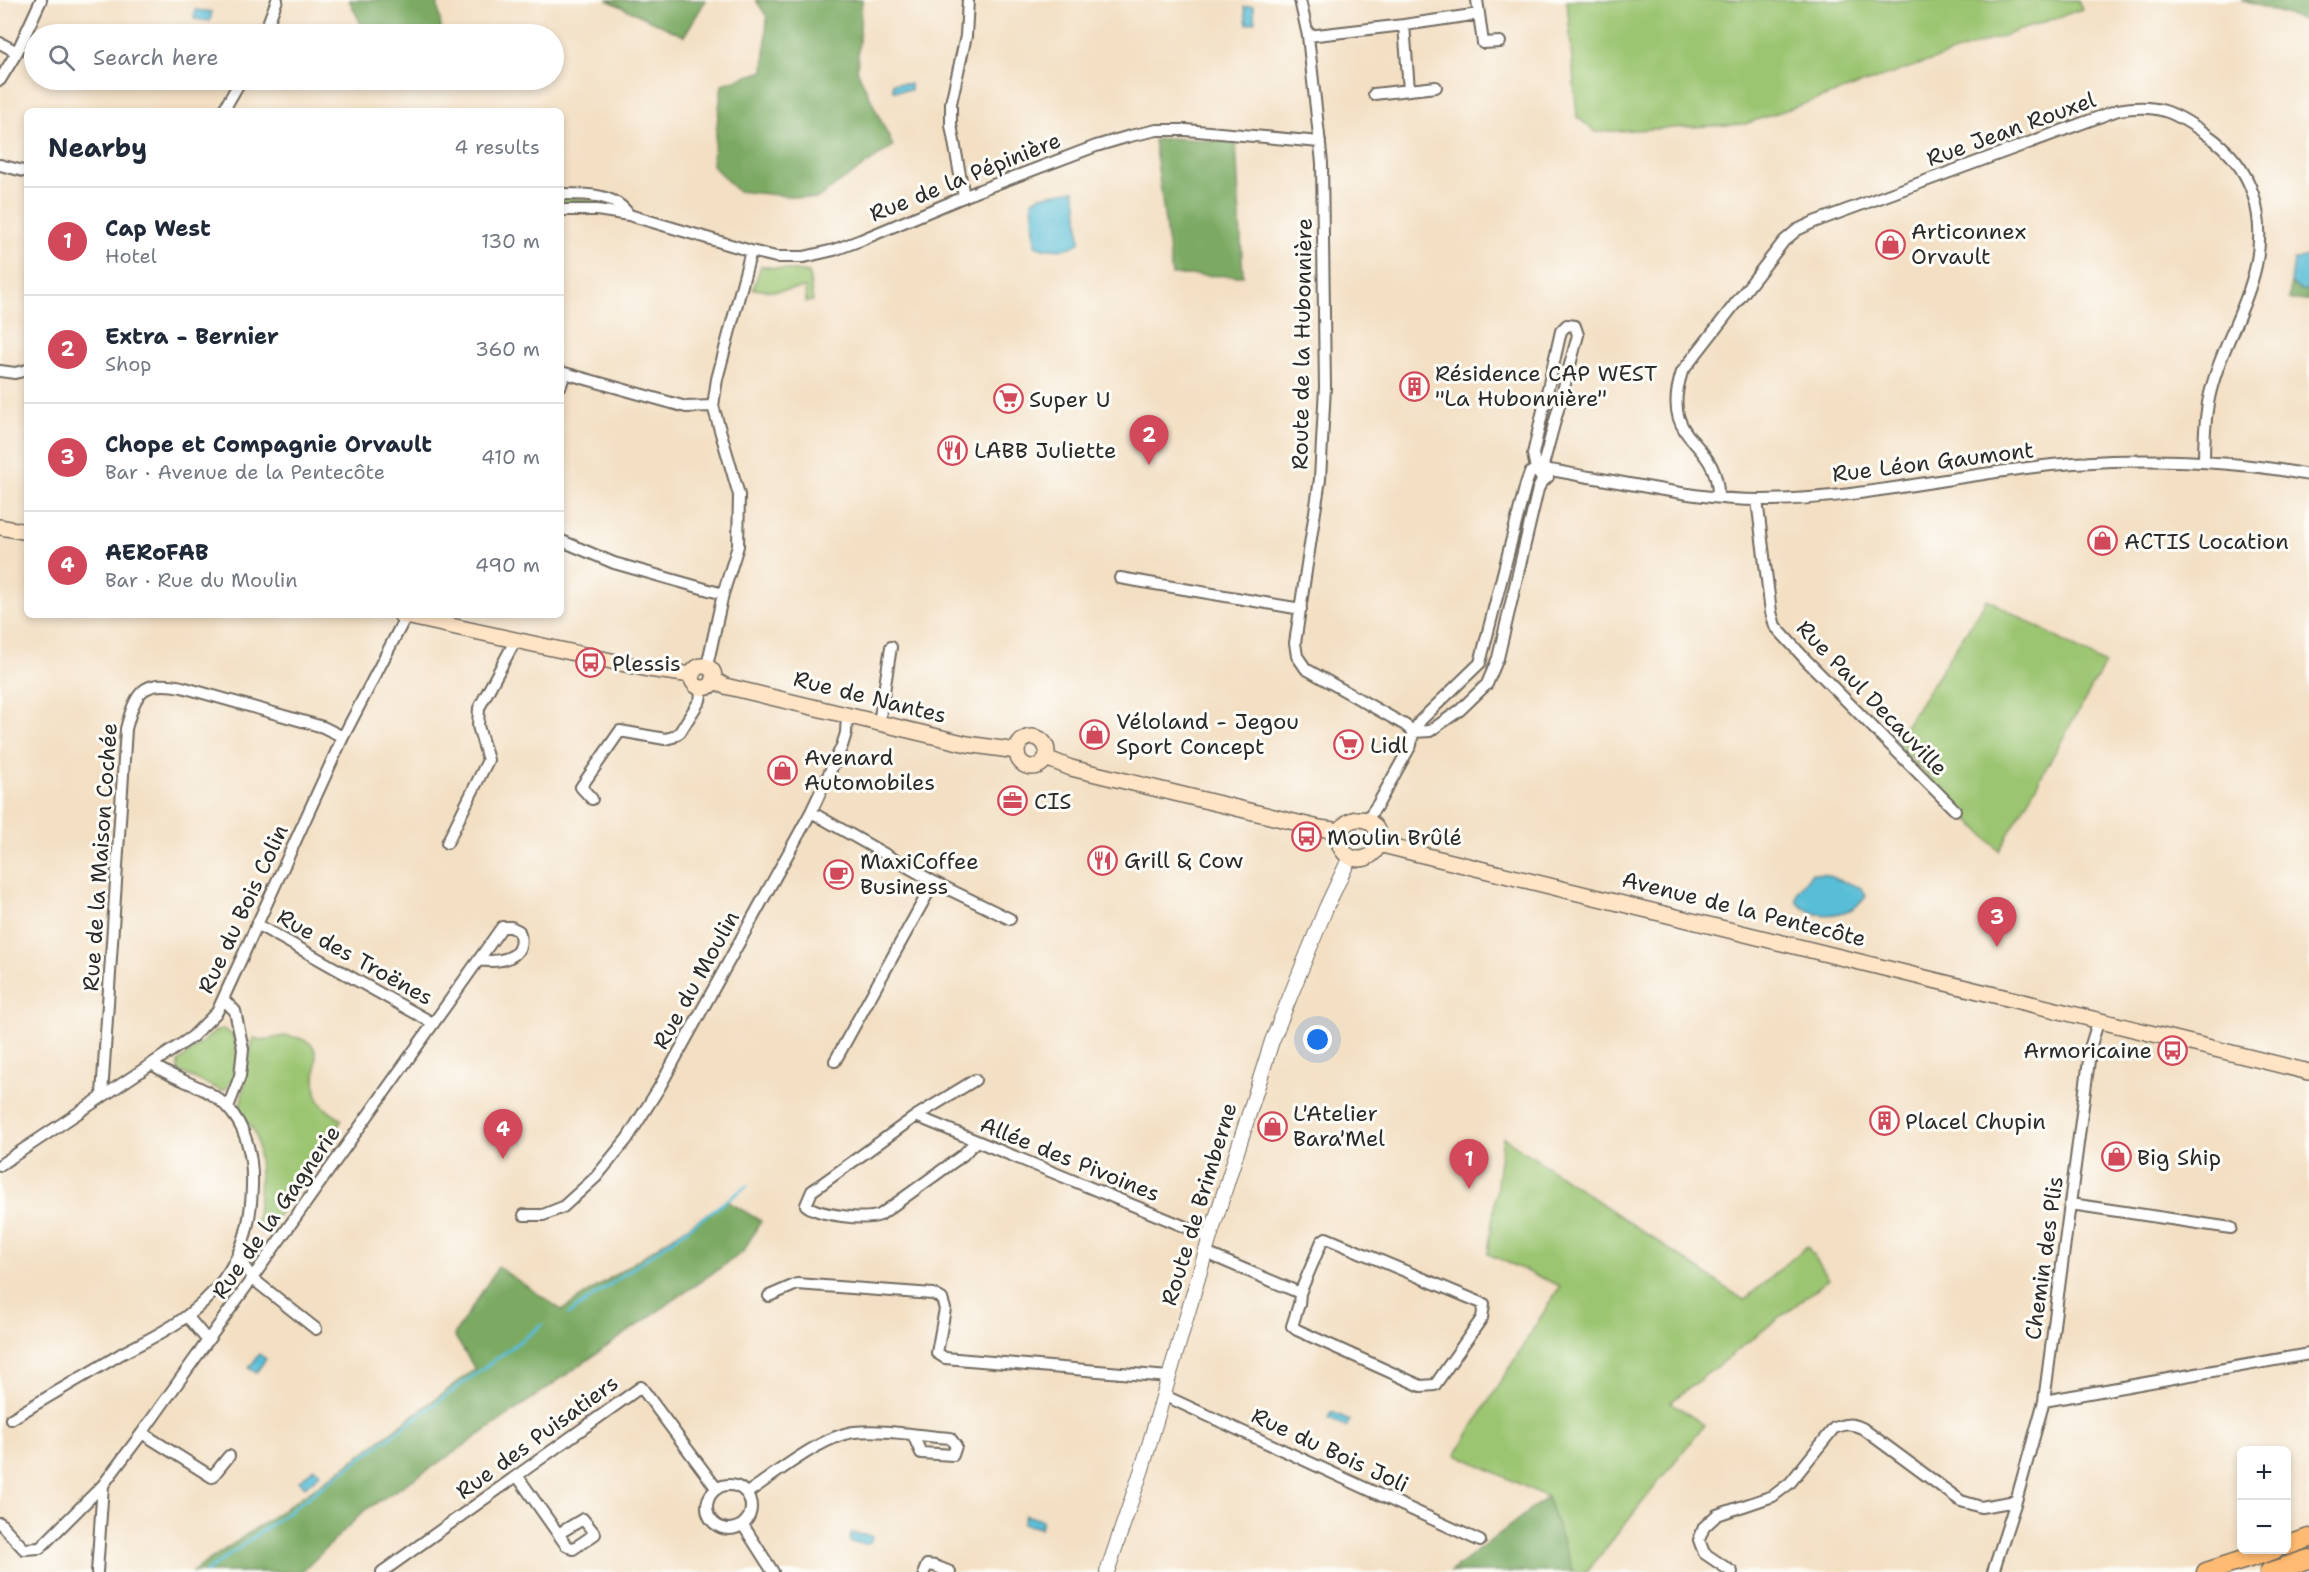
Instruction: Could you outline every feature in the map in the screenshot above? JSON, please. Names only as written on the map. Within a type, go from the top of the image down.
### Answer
[{"type":"highway","points":[[2291,1544],[2309,1538]]},
{"type":"highway","points":[[2206,1572],[2262,1554]]},
{"type":"highway","points":[[2270,1572],[2309,1559]]},
{"type":"main road","points":[[0,527],[24,531]]},
{"type":"main road","points":[[412,618],[648,669],[692,675]]},
{"type":"main road","points":[[706,666],[714,673],[708,684],[693,682],[692,675],[696,669],[706,666]]},
{"type":"main road","name":"Rue de Nantes","points":[[708,684],[725,686],[967,744],[1017,751]]},
{"type":"main road","points":[[1034,738],[1044,745],[1046,758],[1040,765],[1026,766],[1019,760],[1017,751],[1025,739],[1034,738]]},
{"type":"main road","points":[[1046,758],[1071,768],[1319,828],[1341,831]]},
{"type":"main road","points":[[1354,820],[1366,821],[1375,828],[1378,844],[1376,849],[1367,857],[1350,856],[1339,843],[1341,831],[1344,826],[1354,820]]},
{"type":"main road","name":"Avenue de la Pentecôte","points":[[1378,844],[2305,1071]]},
{"type":"street","points":[[30,24],[41,0]]},
{"type":"street","points":[[268,24],[277,0]]},
{"type":"street","points":[[964,197],[951,124],[951,103],[966,36],[968,0]]},
{"type":"street","name":"Route de la Hubonnière","points":[[1300,0],[1308,36],[1320,142],[1325,387],[1320,479],[1295,643],[1297,656],[1306,669],[1405,725],[1413,732]]},
{"type":"street","points":[[1477,0],[1483,44],[1500,42]]},
{"type":"street","points":[[1308,36],[1479,14]]},
{"type":"street","points":[[1404,25],[1409,90]]},
{"type":"street","points":[[0,80],[24,37]]},
{"type":"street","points":[[0,43],[17,52]]},
{"type":"street","points":[[1374,94],[1436,87]]},
{"type":"street","points":[[225,108],[235,90]]},
{"type":"street","name":"Rue Jean Rouxel","points":[[1718,497],[1718,482],[1711,463],[1681,427],[1676,411],[1676,391],[1682,372],[1784,241],[1797,230],[1814,222],[2118,110],[2134,107],[2150,107],[2169,111],[2215,139],[2242,170],[2260,220],[2260,242],[2254,276],[2208,403],[2204,462]]},
{"type":"street","name":"Rue de la Pépinière","points":[[564,210],[597,210],[629,214],[751,251],[776,257],[804,257],[834,250],[964,197],[1130,135],[1157,130],[1186,130],[1320,142]]},
{"type":"street","points":[[0,165],[24,171]]},
{"type":"street","name":"Rue de la Pépinière","points":[[564,194],[603,197],[623,206],[629,214]]},
{"type":"street","points":[[706,666],[723,594],[738,546],[739,495],[713,406],[717,379],[751,251]]},
{"type":"street","points":[[1366,821],[1411,745],[1413,732],[1421,720],[1480,663],[1536,471],[1578,334],[1575,326],[1567,325],[1561,331],[1533,454],[1536,471],[1542,482],[1498,658],[1487,684],[1467,704],[1430,731],[1413,732]]},
{"type":"street","points":[[0,371],[15,373],[24,371]]},
{"type":"street","points":[[564,373],[686,407],[713,406]]},
{"type":"street","name":"Rue Léon Gaumont","points":[[1536,471],[1718,497],[1757,500],[1810,498],[2073,463],[2204,462],[2243,464],[2309,475]]},
{"type":"street","points":[[1542,482],[1562,473]]},
{"type":"street","name":"Rue Paul Decauville","points":[[1757,500],[1771,612],[1775,627],[1955,810]]},
{"type":"street","points":[[564,542],[614,562],[723,594]]},
{"type":"street","points":[[1120,578],[1301,609]]},
{"type":"street","name":"Rue du Bois Colin","points":[[0,1166],[102,1095],[192,1037],[217,1012],[343,737],[402,618]]},
{"type":"street","points":[[447,843],[488,760],[478,726],[479,708],[515,641]]},
{"type":"street","points":[[879,723],[891,647]]},
{"type":"street","name":"Rue de la Maison Cochée","points":[[102,1095],[126,729],[131,710],[138,697],[148,687],[162,683],[183,687],[322,727],[343,737]]},
{"type":"street","points":[[592,799],[581,787],[620,731],[665,739],[673,737],[680,732],[708,684]]},
{"type":"street","points":[[1453,689],[1468,688],[1472,693],[1467,704]]},
{"type":"street","points":[[1453,689],[1451,702],[1455,706],[1467,704]]},
{"type":"street","name":"Rue du Moulin","points":[[524,1215],[543,1215],[563,1207],[596,1177],[627,1139],[659,1088],[811,812],[842,746],[846,733],[847,715]]},
{"type":"street","points":[[811,812],[934,882],[1010,919]]},
{"type":"street","name":"Route de Brimberne","points":[[1107,1572],[1142,1469],[1210,1238],[1272,1041],[1326,908],[1350,856]]},
{"type":"street","points":[[835,1060],[934,882]]},
{"type":"street","name":"Rue des Troënes","points":[[258,925],[433,1023]]},
{"type":"street","name":"Rue de la Gagnerie","points":[[0,1523],[24,1549],[40,1548],[104,1485],[479,960]]},
{"type":"street","points":[[223,999],[235,1011],[243,1049],[240,1076],[228,1107]]},
{"type":"street","name":"Chemin des Plis","points":[[1993,1572],[2044,1401],[2091,1045],[2099,1019]]},
{"type":"street","points":[[11,1419],[187,1316],[216,1289],[237,1260],[251,1213],[252,1176],[248,1140],[228,1107],[214,1096],[163,1073],[152,1064]]},
{"type":"street","points":[[975,1080],[916,1116],[812,1191],[806,1205],[813,1210],[873,1218],[963,1155],[976,1141]]},
{"type":"street","name":"Allée des Pivoines","points":[[916,1116],[1210,1238]]},
{"type":"street","points":[[2071,1204],[2230,1228]]},
{"type":"street","points":[[1326,1238],[1484,1304],[1482,1318],[1435,1385],[1421,1386],[1297,1330],[1292,1326],[1300,1293],[1322,1241],[1326,1238]]},
{"type":"street","points":[[1206,1253],[1300,1293]]},
{"type":"street","points":[[237,1260],[253,1279],[316,1329]]},
{"type":"street","points":[[769,1296],[797,1284],[933,1294],[942,1299],[945,1309],[938,1353],[945,1359],[1168,1377]]},
{"type":"street","points":[[187,1316],[208,1341]]},
{"type":"street","points":[[2044,1401],[2309,1354]]},
{"type":"street","name":"Rue des Puisatiers","points":[[382,1572],[641,1387],[717,1489]]},
{"type":"street","name":"Rue du Bois Joli","points":[[1163,1395],[1480,1541]]},
{"type":"street","points":[[1732,1572],[1704,1553],[1699,1540],[1704,1527],[1717,1515],[1773,1496],[1790,1483],[1834,1428],[1843,1424],[1854,1424],[1862,1428],[1961,1501],[1981,1507],[2016,1501]]},
{"type":"street","points":[[747,1493],[814,1447],[852,1432],[913,1435]]},
{"type":"street","points":[[142,1433],[212,1477],[229,1456]]},
{"type":"street","points":[[518,1477],[558,1534]]},
{"type":"street","points":[[97,1572],[104,1485]]},
{"type":"street","points":[[729,1485],[742,1488],[747,1493],[752,1506],[751,1513],[743,1525],[736,1528],[722,1528],[711,1520],[707,1507],[708,1500],[717,1489],[729,1485]]},
{"type":"street","points":[[743,1525],[773,1572]]},
{"type":"street","points":[[924,1572],[927,1565],[950,1572]]},
{"type":"green space","points":[[349,0],[437,0],[441,24],[361,24]]},
{"type":"green space","points":[[607,0],[706,0],[684,36]]},
{"type":"green space","points":[[756,0],[862,0],[857,70],[893,146],[816,199],[737,191],[712,165],[722,84],[764,71],[767,17]]},
{"type":"green space","points":[[1567,0],[2077,0],[2082,9],[1745,124],[1596,132],[1577,117]]},
{"type":"green space","points":[[2241,0],[2309,0],[2309,22]]},
{"type":"green space","points":[[1169,138],[1236,142],[1243,276],[1172,275],[1154,140]]},
{"type":"green space","points":[[564,199],[599,200],[612,206],[594,203],[564,204]]},
{"type":"green space","points":[[761,266],[809,273],[813,301],[806,302],[805,288],[775,291],[753,289]]},
{"type":"green space","points":[[2291,283],[2300,290],[2309,290],[2309,300],[2289,300]]},
{"type":"green space","points":[[1987,599],[2105,664],[1999,851],[1895,742]]},
{"type":"green space","points":[[223,1029],[233,1035],[237,1066],[233,1081],[222,1091],[178,1071],[178,1062],[217,1030]]},
{"type":"green space","points":[[286,1036],[300,1038],[309,1042],[314,1048],[317,1097],[326,1109],[342,1120],[265,1235],[255,1227],[260,1182],[256,1136],[240,1107],[253,1038],[262,1040]]},
{"type":"green space","points":[[1503,1137],[1744,1300],[1807,1246],[1829,1279],[1671,1402],[1704,1425],[1587,1572],[1573,1572],[1547,1497],[1456,1454],[1560,1286],[1488,1254]]},
{"type":"green space","points":[[727,1201],[761,1221],[743,1252],[442,1461],[365,1510],[302,1572],[192,1572],[335,1474],[475,1369],[454,1335],[498,1267],[562,1310]]},
{"type":"green space","points":[[1547,1497],[1573,1572],[1450,1572]]},
{"type":"water","points":[[1253,6],[1255,22],[1247,24],[1244,7]]},
{"type":"water","points":[[195,10],[212,12],[210,21],[194,19]]},
{"type":"water","points":[[893,83],[910,84],[911,90],[893,91]]},
{"type":"water","points":[[1074,190],[1080,242],[1058,249],[1035,245],[1032,201],[1040,196]]},
{"type":"water","points":[[2309,255],[2309,290],[2300,290],[2291,283],[2294,260]]},
{"type":"water","points":[[1812,873],[1823,874],[1862,888],[1866,896],[1857,906],[1845,912],[1824,915],[1811,912],[1796,901],[1797,892]]},
{"type":"water","points":[[259,1354],[266,1359],[256,1373],[249,1368]]},
{"type":"water","points":[[1332,1412],[1350,1420],[1346,1427],[1329,1419]]},
{"type":"water","points":[[314,1468],[321,1473],[305,1487],[299,1481]]},
{"type":"water","points":[[1025,1515],[1042,1520],[1040,1528],[1023,1524]]},
{"type":"water","points":[[851,1533],[872,1536],[871,1542],[868,1544],[850,1542]]},
{"type":"waterway","points":[[569,1314],[747,1186]]},
{"type":"waterway","points":[[206,1572],[542,1325]]},
{"type":"place","name":"Articonnex Orvault","points":[[1890,244]]},
{"type":"place","name":"Résidence CAP WEST \"La Hubonnière\"","points":[[1414,386]]},
{"type":"place","name":"Super U","points":[[1008,399]]},
{"type":"place","name":"LABB Juliette","points":[[953,450]]},
{"type":"place","name":"Extra - Bernier","points":[[1149,465]]},
{"type":"place","name":"ACTIS Location","points":[[2103,541]]},
{"type":"place","name":"Plessis","points":[[591,663]]},
{"type":"place","name":"Véloland - Jegou Sport Concept","points":[[1095,734]]},
{"type":"place","name":"Lidl","points":[[1349,745]]},
{"type":"place","name":"Avenard Automobiles","points":[[783,770]]},
{"type":"place","name":"CIS","points":[[1013,801]]},
{"type":"place","name":"Moulin Brûlé","points":[[1306,837]]},
{"type":"place","name":"Grill & Cow","points":[[1103,860]]},
{"type":"place","name":"MaxiCoffee Business","points":[[839,874]]},
{"type":"place","name":"Chope et Compagnie Orvault","points":[[1997,947]]},
{"type":"place","name":"Armoricaine","points":[[2173,1050]]},
{"type":"place","name":"Placel Chupin","points":[[1884,1121]]},
{"type":"place","name":"L'Atelier Bara'Mel","points":[[1272,1126]]},
{"type":"place","name":"Big Ship","points":[[2116,1157]]},
{"type":"place","name":"AERoFAB","points":[[503,1159]]},
{"type":"place","name":"Cap West","points":[[1469,1189]]}]
